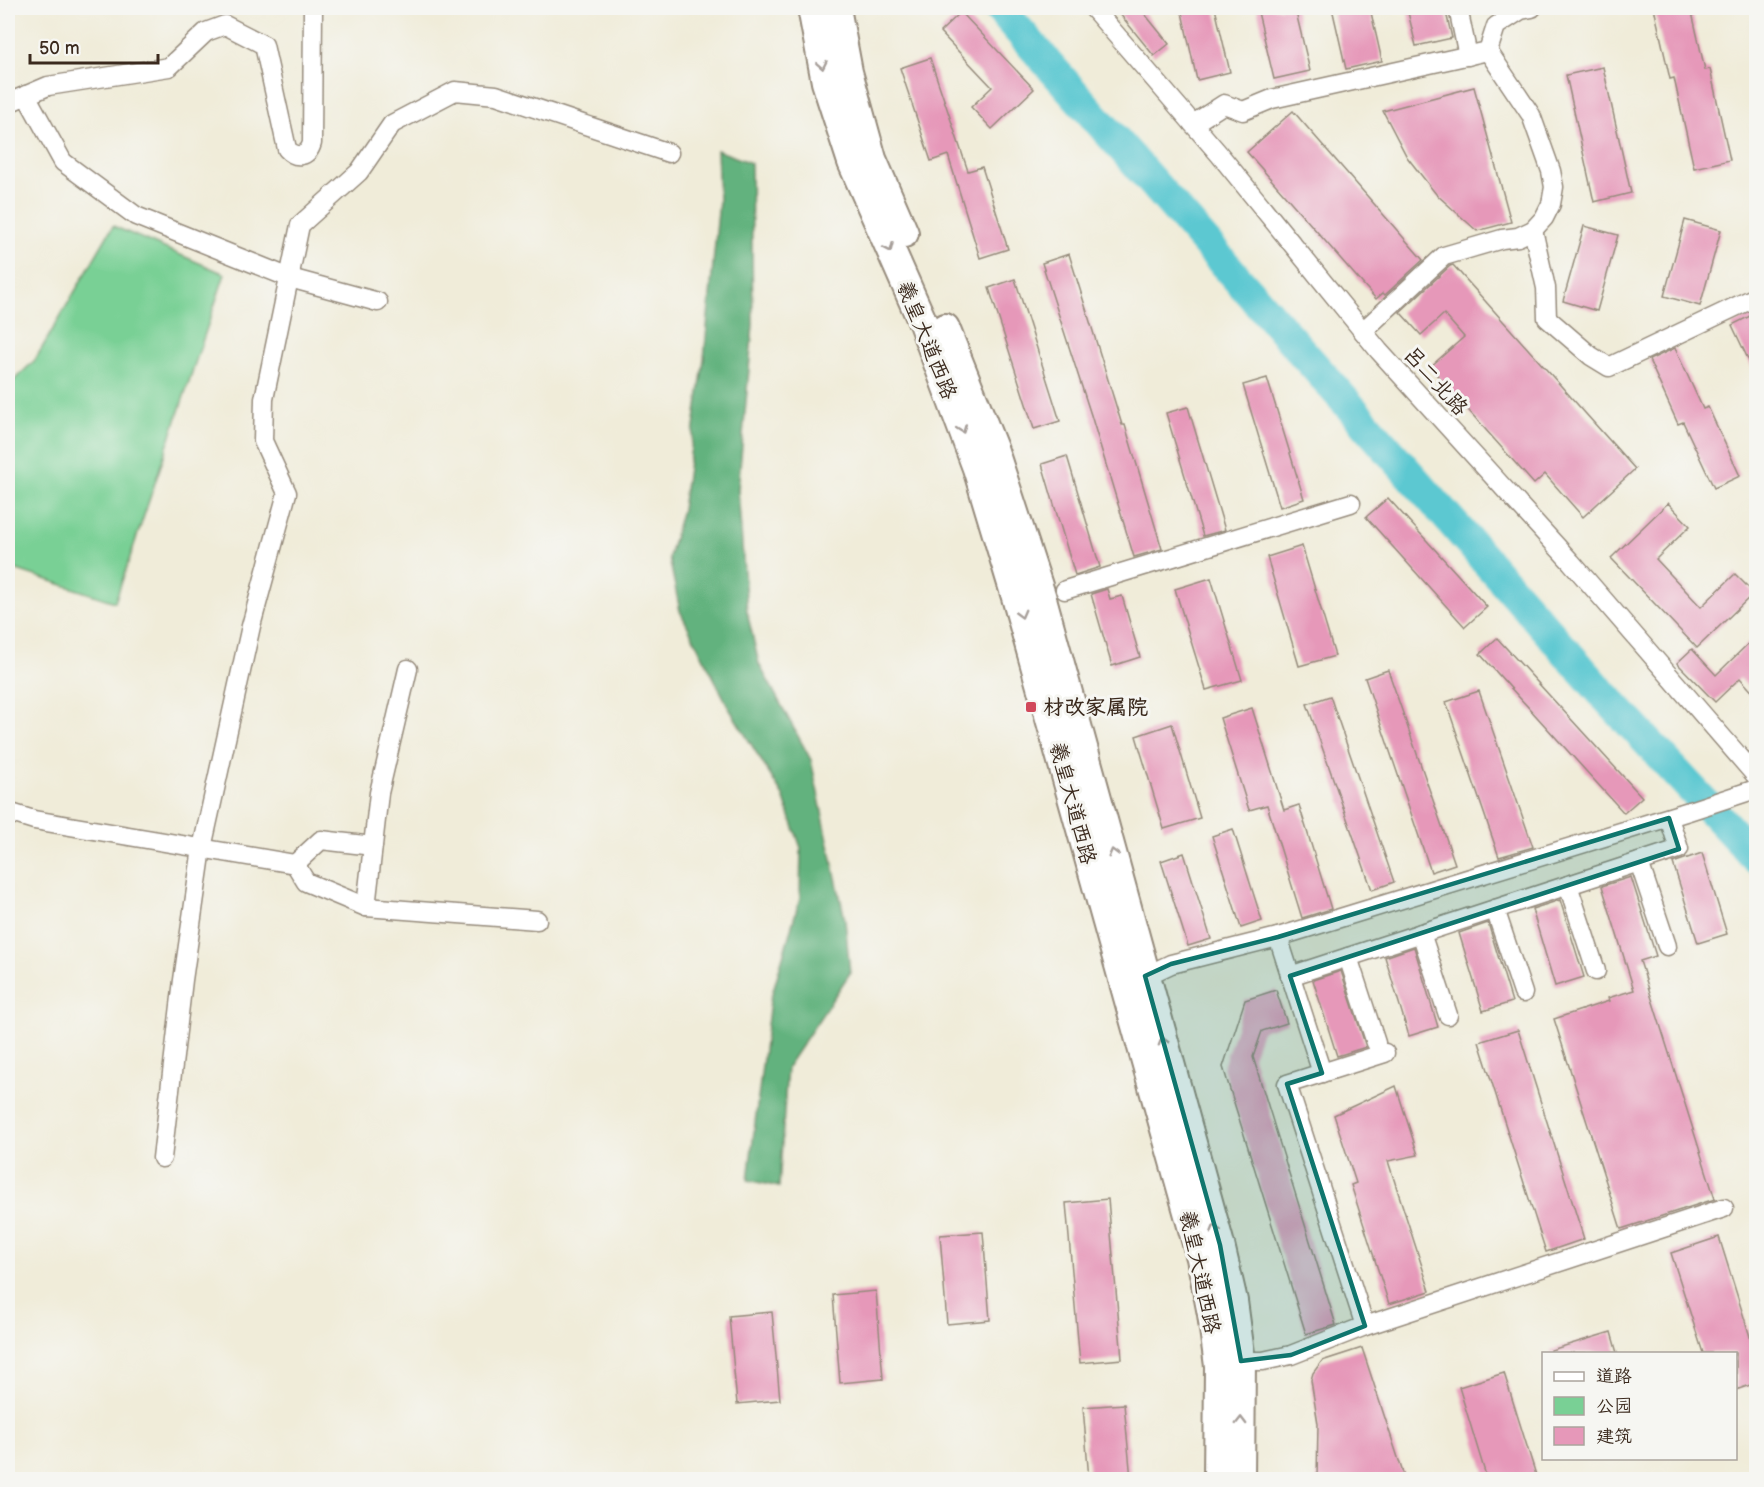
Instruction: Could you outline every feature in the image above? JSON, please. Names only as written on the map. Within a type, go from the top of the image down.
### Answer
[{"type":"main road","name":"羲皇大道西路","points":[[812,8],[826,82],[852,162],[923,323],[977,468],[1135,981],[1220,1245],[1233,1301],[1241,1361],[1240,1479]]},
{"type":"main road","name":"羲皇大道西路","points":[[836,8],[848,72],[872,159],[942,320],[994,452],[1041,595],[1097,795],[1135,981],[1201,1258],[1212,1314],[1219,1366],[1218,1479]]},
{"type":"street","points":[[8,103],[48,86],[169,67],[206,32],[225,25],[264,45],[287,149],[293,155],[302,156],[309,151],[312,143],[313,8]]},
{"type":"street","name":"吕二北路","points":[[1093,8],[1193,124],[1379,351],[1571,562],[1755,785]]},
{"type":"street","points":[[1458,8],[1468,56]]},
{"type":"street","points":[[1488,51],[1496,26],[1521,10],[1532,8]]},
{"type":"street","points":[[1193,124],[1224,104],[1243,111],[1272,99],[1488,51]]},
{"type":"street","points":[[1363,331],[1444,256],[1502,239],[1518,237],[1533,230],[1544,218],[1551,204],[1554,187],[1551,171],[1531,115],[1488,51]]},
{"type":"street","points":[[162,1158],[183,980],[202,848],[251,626],[287,493],[263,441],[264,399],[300,225],[359,172],[392,124],[455,91],[496,95],[669,153]]},
{"type":"street","points":[[26,95],[63,162],[136,216],[290,278],[378,302]]},
{"type":"street","points":[[1533,230],[1546,288],[1548,318],[1592,356],[1610,367],[1756,297]]},
{"type":"street","points":[[1065,590],[1351,503]]},
{"type":"street","points":[[366,907],[379,793],[408,669]]},
{"type":"street","points":[[1135,981],[1171,964],[1278,937],[1669,818],[1755,785]]},
{"type":"street","points":[[8,812],[34,820],[295,864],[306,882],[366,907],[537,920]]},
{"type":"street","points":[[1290,976],[1679,849],[1669,818]]},
{"type":"street","points":[[295,864],[321,840],[373,846]]},
{"type":"street","points":[[1639,862],[1666,946]]},
{"type":"street","points":[[1568,885],[1596,971]]},
{"type":"street","points":[[1495,909],[1523,993]]},
{"type":"street","points":[[1421,933],[1448,1015]]},
{"type":"street","points":[[1278,937],[1322,1073]]},
{"type":"street","points":[[1348,957],[1380,1048],[1322,1073],[1287,1084],[1365,1326]]},
{"type":"street","points":[[1241,1361],[1263,1361],[1291,1355],[1365,1326],[1724,1208]]},
{"type":"highlighted area","points":[[1669,818],[1679,849],[1290,976],[1322,1073],[1287,1084],[1365,1326],[1291,1355],[1241,1361],[1220,1245],[1145,976],[1171,964],[1278,937]]},
{"type":"green space","points":[[717,150],[751,163],[753,325],[738,490],[747,612],[759,664],[811,760],[845,920],[850,973],[787,1067],[779,1187],[748,1180],[770,1001],[800,898],[801,848],[783,796],[730,710],[680,611],[669,557],[682,509],[704,359],[719,201]]},
{"type":"green space","points":[[113,226],[225,274],[115,602],[8,567],[8,386],[35,360]]},
{"type":"building","points":[[1115,8],[1140,8],[1169,44],[1154,56]]},
{"type":"building","points":[[1181,8],[1215,8],[1230,72],[1197,80]]},
{"type":"building","points":[[1257,8],[1295,8],[1310,71],[1274,79]]},
{"type":"building","points":[[1332,8],[1370,8],[1382,61],[1346,69]]},
{"type":"building","points":[[1407,8],[1445,8],[1452,38],[1416,46]]},
{"type":"building","points":[[1654,8],[1691,8],[1705,70],[1710,69],[1730,160],[1694,168],[1674,78],[1670,79]]},
{"type":"building","points":[[961,12],[1034,89],[992,129],[971,107],[992,87],[940,32]]},
{"type":"building","points":[[930,58],[968,171],[982,167],[1008,249],[980,258],[948,155],[931,161],[900,68]]},
{"type":"building","points":[[1603,67],[1631,193],[1594,202],[1566,75]]},
{"type":"building","points":[[1474,87],[1511,222],[1477,231],[1436,194],[1407,157],[1383,111]]},
{"type":"building","points":[[1293,111],[1423,260],[1385,295],[1383,293],[1376,299],[1247,152]]},
{"type":"building","points":[[1685,220],[1721,230],[1700,306],[1664,296]]},
{"type":"building","points":[[1584,226],[1618,235],[1597,311],[1563,301]]},
{"type":"building","points":[[1069,254],[1122,425],[1125,425],[1162,549],[1134,557],[1042,263]]},
{"type":"building","points":[[1453,265],[1635,469],[1583,517],[1545,474],[1534,484],[1430,367],[1464,337],[1444,314],[1421,335],[1400,312]]},
{"type":"building","points":[[1015,279],[1060,421],[1034,429],[989,288]]},
{"type":"building","points":[[1756,313],[1756,376],[1732,325]]},
{"type":"building","points":[[1675,348],[1703,409],[1708,407],[1740,476],[1714,488],[1683,422],[1678,424],[1649,360]]},
{"type":"building","points":[[1267,378],[1304,499],[1280,507],[1243,385]]},
{"type":"building","points":[[1188,407],[1225,530],[1203,536],[1166,413]]},
{"type":"building","points":[[1067,456],[1100,567],[1075,575],[1042,464]]},
{"type":"building","points":[[1388,498],[1487,607],[1465,627],[1366,517]]},
{"type":"building","points":[[1668,503],[1690,526],[1656,559],[1701,607],[1735,574],[1754,593],[1697,648],[1611,558]]},
{"type":"building","points":[[1302,546],[1335,656],[1299,666],[1267,557]]},
{"type":"building","points":[[1211,578],[1242,680],[1206,690],[1175,589]]},
{"type":"building","points":[[1107,589],[1110,599],[1122,596],[1140,657],[1112,666],[1091,594]]},
{"type":"building","points":[[1756,636],[1756,696],[1740,678],[1715,702],[1677,663],[1692,649],[1716,675]]},
{"type":"building","points":[[1497,638],[1642,797],[1624,813],[1480,654]]},
{"type":"building","points":[[1388,670],[1455,864],[1431,872],[1365,678]]},
{"type":"building","points":[[1479,691],[1533,847],[1499,857],[1446,702]]},
{"type":"building","points":[[1330,696],[1394,882],[1372,890],[1307,704]]},
{"type":"building","points":[[1252,708],[1284,810],[1299,805],[1331,909],[1302,918],[1267,805],[1249,810],[1220,718]]},
{"type":"building","points":[[1172,724],[1200,818],[1164,829],[1136,736]]},
{"type":"building","points":[[1233,829],[1262,921],[1241,928],[1212,836]]},
{"type":"building","points":[[1184,853],[1211,939],[1188,946],[1161,861]]},
{"type":"building","points":[[1702,853],[1727,934],[1698,943],[1673,863]]},
{"type":"building","points":[[1631,877],[1656,956],[1640,961],[1715,1199],[1621,1229],[1554,1019],[1609,1001],[1608,998],[1634,990],[1602,886]]},
{"type":"building","points":[[1560,900],[1584,977],[1555,986],[1532,909]]},
{"type":"building","points":[[1488,923],[1512,1002],[1483,1011],[1459,933]]},
{"type":"building","points":[[1414,947],[1438,1027],[1409,1036],[1385,957]]},
{"type":"building","points":[[1341,971],[1366,1047],[1337,1056],[1313,980]]},
{"type":"building","points":[[1276,990],[1287,1023],[1262,1031],[1253,1057],[1336,1325],[1306,1334],[1223,1067],[1245,1000]]},
{"type":"building","points":[[1518,1030],[1584,1239],[1546,1252],[1479,1042]]},
{"type":"building","points":[[1396,1086],[1418,1155],[1388,1161],[1430,1291],[1389,1304],[1351,1185],[1356,1183],[1334,1115]]},
{"type":"building","points":[[1108,1199],[1122,1359],[1080,1363],[1066,1203]]},
{"type":"building","points":[[983,1232],[990,1320],[947,1324],[940,1235]]},
{"type":"building","points":[[1719,1237],[1756,1356],[1756,1383],[1737,1390],[1737,1352],[1703,1352],[1671,1253]]},
{"type":"building","points":[[876,1291],[883,1379],[840,1383],[833,1295]]},
{"type":"building","points":[[772,1312],[780,1400],[737,1404],[729,1316]]},
{"type":"building","points":[[1611,1332],[1617,1352],[1551,1352],[1551,1350]]},
{"type":"building","points":[[1362,1348],[1405,1479],[1317,1479],[1318,1424],[1311,1380],[1313,1373],[1322,1361]]},
{"type":"building","points":[[1504,1373],[1536,1475],[1522,1479],[1487,1479],[1459,1387]]},
{"type":"building","points":[[1124,1404],[1131,1479],[1089,1479],[1083,1407]]},
{"type":"waterway","points":[[999,8],[1604,695],[1756,858]]},
{"type":"place","name":"材改家属院","points":[[1031,707]]}]
